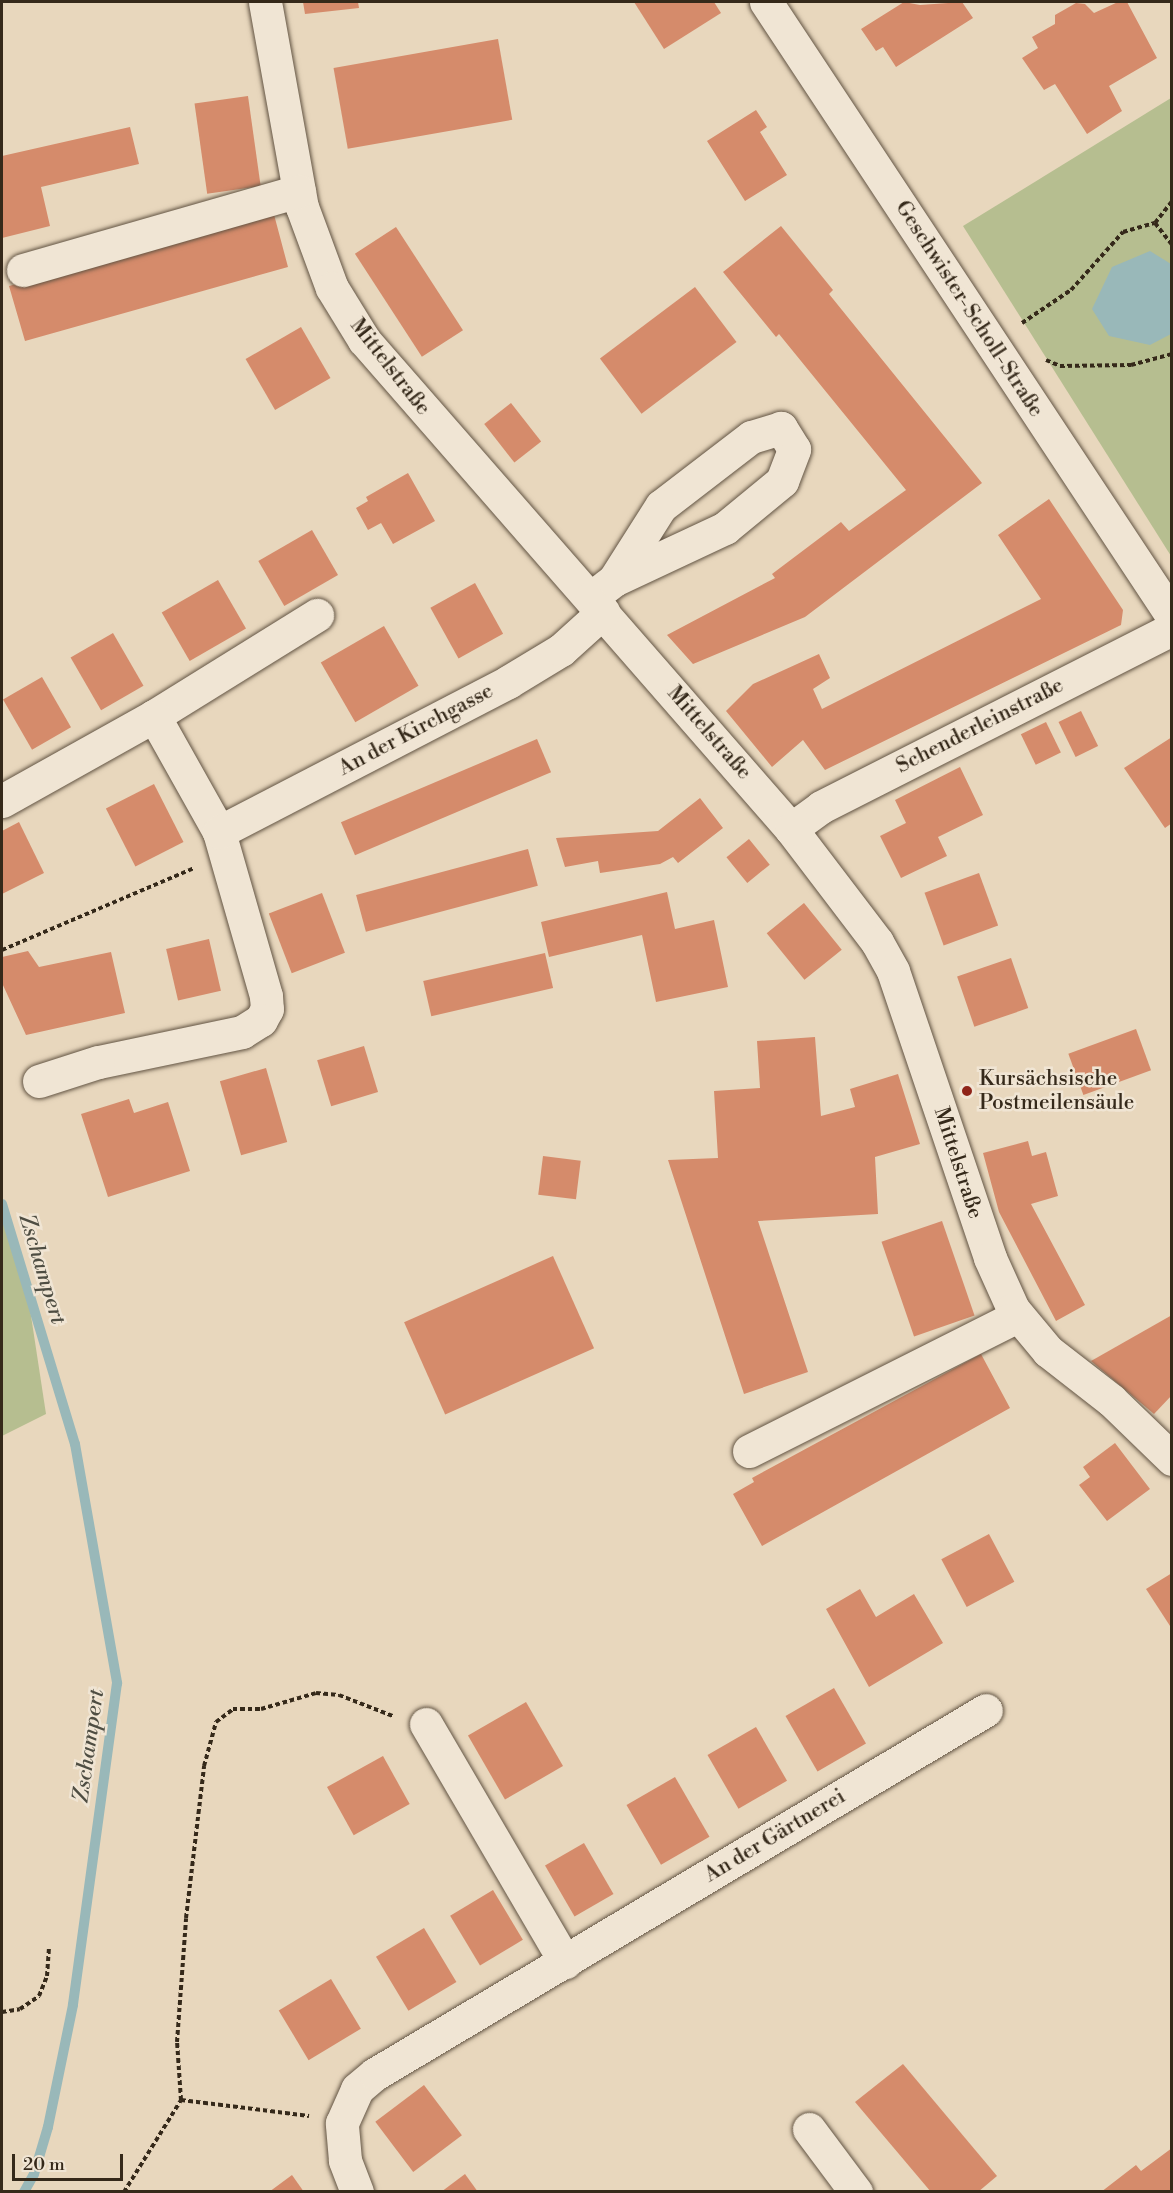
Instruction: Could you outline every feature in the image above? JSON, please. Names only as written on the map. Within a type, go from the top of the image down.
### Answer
[{"type":"street","name":"Mittelstraße","points":[[265,2],[299,191],[315,250],[332,288],[364,340],[417,405],[603,597],[791,829],[877,942],[893,971],[993,1268],[1018,1316],[1048,1351],[1111,1400],[1172,1459]]},
{"type":"street","name":"Geschwister-Scholl-Straße","points":[[766,2],[1172,616]]},
{"type":"street","points":[[23,270],[299,191]]},
{"type":"street","points":[[781,428],[794,449],[782,481],[724,528],[603,597],[661,506],[751,437],[781,428]]},
{"type":"street","name":"An der Kirchgasse","points":[[222,843],[498,688],[561,650],[603,597]]},
{"type":"street","points":[[2,801],[154,716],[317,615]]},
{"type":"street","name":"Schenderleinstraße","points":[[791,829],[821,807],[1172,629]]},
{"type":"street","points":[[39,1081],[109,1059],[242,1032],[261,1020],[267,1009],[266,996],[222,843],[154,716]]},
{"type":"street","points":[[749,1451],[1018,1316]]},
{"type":"street","name":"An der Gärtnerei","points":[[357,2192],[345,2160],[344,2120],[357,2089],[375,2074],[986,1710]]},
{"type":"street","points":[[426,1724],[565,1962]]},
{"type":"street","points":[[809,2129],[856,2192]]},
{"type":"path","points":[[989,339],[1000,338],[1071,290],[1123,232],[1155,223],[1172,201]]},
{"type":"path","points":[[1155,223],[1172,245]]},
{"type":"path","points":[[1040,357],[1060,366],[1131,365],[1172,354]]},
{"type":"path","points":[[2,951],[222,843]]},
{"type":"path","points":[[124,2192],[181,2100],[177,2042],[186,1918],[204,1766],[216,1722],[233,1709],[261,1709],[316,1693],[339,1695],[386,1715],[426,1724]]},
{"type":"path","points":[[2,2012],[20,2009],[39,1996],[47,1976],[49,1946]]},
{"type":"path","points":[[181,2100],[344,2120]]},
{"type":"green space","points":[[1171,98],[1171,556],[963,226]]},
{"type":"green space","points":[[2,1204],[26,1283],[46,1414],[2,1436]]},
{"type":"water","points":[[1150,251],[1171,264],[1171,334],[1150,345],[1109,336],[1092,309],[1112,267]]},
{"type":"building","points":[[303,2],[358,2],[359,8],[305,14]]},
{"type":"building","points":[[634,2],[714,2],[721,13],[664,49]]},
{"type":"building","points":[[904,2],[920,5],[962,2],[973,18],[896,67],[883,47],[876,51],[861,29]]},
{"type":"building","points":[[1118,2],[1127,2],[1157,58],[1109,86],[1122,111],[1087,134],[1055,84],[1044,90],[1022,58],[1038,48],[1032,37],[1055,24],[1055,15],[1076,3],[1085,4],[1094,13]]},
{"type":"building","points":[[498,39],[512,120],[348,149],[334,68]]},
{"type":"building","points":[[248,96],[261,186],[207,194],[195,104]]},
{"type":"building","points":[[756,110],[767,127],[760,132],[787,175],[745,201],[707,141]]},
{"type":"building","points":[[130,127],[139,164],[41,187],[50,226],[2,238],[2,156]]},
{"type":"building","points":[[272,207],[288,267],[25,341],[9,286],[188,236]]},
{"type":"building","points":[[781,226],[833,290],[829,294],[982,483],[805,617],[693,664],[667,635],[775,578],[772,574],[841,522],[849,531],[906,490],[779,334],[776,337],[723,272]]},
{"type":"building","points":[[396,227],[463,330],[422,357],[355,254]]},
{"type":"building","points":[[695,287],[737,342],[641,414],[600,359]]},
{"type":"building","points":[[301,327],[330,378],[275,410],[246,359]]},
{"type":"building","points":[[511,403],[541,442],[514,463],[484,424]]},
{"type":"building","points":[[408,473],[435,521],[393,544],[381,523],[368,530],[356,508],[368,501],[366,497]]},
{"type":"building","points":[[1049,499],[1123,610],[1121,625],[825,770],[803,740],[772,767],[726,711],[753,684],[819,654],[830,678],[813,689],[822,709],[1041,599],[998,535]]},
{"type":"building","points":[[312,530],[338,575],[284,606],[258,561]]},
{"type":"building","points":[[218,580],[246,628],[190,661],[162,612]]},
{"type":"building","points":[[475,583],[503,634],[459,658],[430,608]]},
{"type":"building","points":[[384,626],[419,686],[355,722],[321,662]]},
{"type":"building","points":[[113,633],[144,686],[101,710],[71,658]]},
{"type":"building","points":[[42,677],[71,727],[32,750],[3,700]]},
{"type":"building","points":[[1081,711],[1098,746],[1076,757],[1059,722]]},
{"type":"building","points":[[1046,722],[1061,753],[1036,765],[1021,734]]},
{"type":"building","points":[[1172,737],[1172,823],[1165,828],[1124,768]]},
{"type":"building","points":[[537,739],[551,772],[355,855],[341,822]]},
{"type":"building","points":[[960,767],[983,815],[938,837],[947,856],[901,878],[880,836],[906,823],[895,800]]},
{"type":"building","points":[[154,784],[184,842],[135,866],[106,809]]},
{"type":"building","points":[[700,798],[723,828],[678,863],[673,857],[660,864],[600,873],[598,861],[565,867],[556,838],[658,831]]},
{"type":"building","points":[[19,822],[44,873],[2,894],[2,831]]},
{"type":"building","points":[[749,839],[770,865],[747,883],[726,857]]},
{"type":"building","points":[[528,849],[538,886],[366,932],[356,895]]},
{"type":"building","points":[[979,873],[998,926],[944,945],[924,893]]},
{"type":"building","points":[[667,892],[675,929],[714,920],[728,987],[656,1002],[642,935],[549,957],[541,922]]},
{"type":"building","points":[[322,893],[345,953],[292,973],[269,913]]},
{"type":"building","points":[[804,903],[842,950],[804,980],[767,933]]},
{"type":"building","points":[[209,939],[221,991],[178,1001],[166,949]]},
{"type":"building","points":[[28,951],[39,967],[111,952],[125,1013],[26,1035],[2,983],[2,957]]},
{"type":"building","points":[[545,953],[553,988],[431,1016],[423,981]]},
{"type":"building","points":[[1011,958],[1028,1008],[974,1027],[957,977]]},
{"type":"building","points":[[1136,1029],[1151,1070],[1083,1095],[1068,1054]]},
{"type":"building","points":[[815,1037],[821,1116],[855,1107],[850,1089],[898,1074],[920,1144],[875,1157],[878,1214],[758,1221],[808,1372],[744,1394],[668,1160],[718,1158],[714,1091],[760,1088],[757,1041]]},
{"type":"building","points":[[364,1046],[378,1092],[331,1106],[317,1060]]},
{"type":"building","points":[[266,1068],[287,1142],[241,1155],[220,1081]]},
{"type":"building","points":[[129,1099],[134,1113],[168,1102],[190,1171],[108,1197],[81,1114]]},
{"type":"building","points":[[1028,1141],[1032,1156],[1046,1152],[1058,1196],[1031,1204],[1085,1305],[1056,1321],[999,1212],[983,1153]]},
{"type":"building","points":[[543,1156],[581,1161],[576,1199],[538,1195]]},
{"type":"building","points":[[942,1221],[975,1316],[914,1336],[881,1242]]},
{"type":"building","points":[[553,1256],[594,1348],[445,1415],[404,1322]]},
{"type":"building","points":[[1172,1315],[1172,1395],[1154,1414],[1091,1361]]},
{"type":"building","points":[[981,1354],[1010,1408],[762,1546],[733,1494],[754,1482],[752,1478]]},
{"type":"building","points":[[1115,1443],[1150,1489],[1107,1521],[1079,1485],[1090,1477],[1083,1467]]},
{"type":"building","points":[[989,1534],[1014,1582],[967,1607],[941,1559]]},
{"type":"building","points":[[1172,1573],[1172,1629],[1146,1589]]},
{"type":"building","points":[[860,1589],[876,1617],[914,1594],[943,1643],[869,1687],[826,1609]]},
{"type":"building","points":[[834,1688],[866,1743],[818,1771],[786,1716]]},
{"type":"building","points":[[526,1702],[563,1766],[505,1800],[468,1736]]},
{"type":"building","points":[[756,1727],[787,1781],[739,1809],[708,1755]]},
{"type":"building","points":[[383,1756],[410,1804],[354,1835],[327,1787]]},
{"type":"building","points":[[675,1777],[710,1837],[661,1865],[627,1805]]},
{"type":"building","points":[[584,1843],[614,1894],[575,1917],[545,1866]]},
{"type":"building","points":[[493,1890],[523,1940],[480,1965],[450,1916]]},
{"type":"building","points":[[424,1928],[456,1982],[408,2011],[376,1957]]},
{"type":"building","points":[[331,1979],[361,2029],[309,2060],[279,2010]]},
{"type":"building","points":[[903,2064],[997,2176],[978,2192],[931,2192],[855,2102]]},
{"type":"building","points":[[424,2085],[462,2135],[413,2172],[375,2122]]},
{"type":"building","points":[[1172,2148],[1172,2192],[1101,2192],[1136,2165],[1141,2171]]},
{"type":"building","points":[[465,2174],[478,2192],[441,2192]]},
{"type":"building","points":[[292,2175],[304,2192],[269,2192]]},
{"type":"waterway","name":"Zschampert","points":[[2,1204],[75,1444],[117,1683],[73,2005],[48,2127],[34,2174],[24,2192]]},
{"type":"place","name":"Kursächsische Postmeilensäule","points":[[967,1091]]}]
